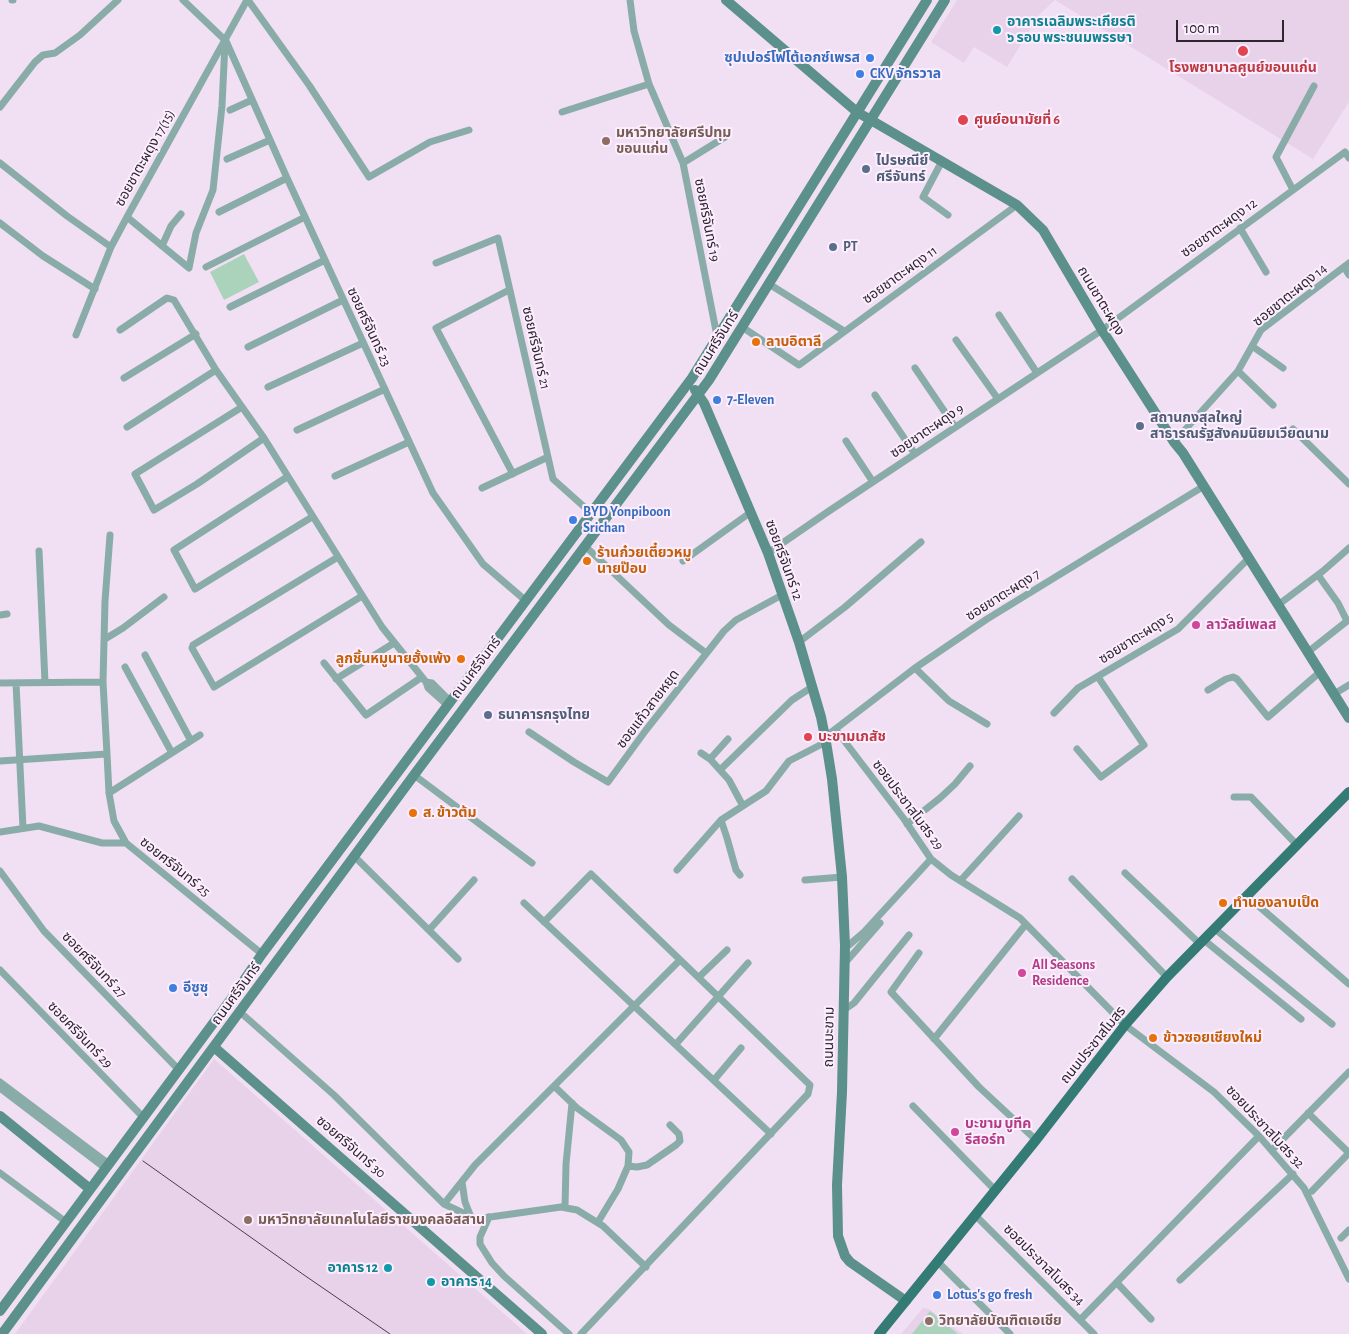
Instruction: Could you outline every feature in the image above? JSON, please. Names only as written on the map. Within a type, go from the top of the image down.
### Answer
[{"type":"main road","name":"ถนนชาตะผดุง","points":[[726,0],[857,112],[1017,205],[1043,230],[1102,330],[1183,453],[1349,718]]},
{"type":"main road","name":"ถนนศรีจันทร์","points":[[0,1311],[229,1002],[262,954],[688,382],[926,0]]},
{"type":"main road","name":"ถนนศรีจันทร์","points":[[2,1334],[414,775],[709,380],[946,0]]},
{"type":"main road","points":[[904,36],[918,45]]},
{"type":"main road","name":"ซอยศรีจันทร์ 12","points":[[688,382],[704,403],[768,553],[800,642],[826,740]]},
{"type":"main road","name":"ถนนบะขาม","points":[[826,740],[842,877],[844,946],[842,1092],[837,1185],[838,1236],[845,1256],[850,1262],[906,1301]]},
{"type":"main road","name":"ถนนประชาสโมสร","points":[[880,1334],[1036,1140],[1125,1025],[1167,978],[1349,792]]},
{"type":"main road","points":[[229,1002],[240,1012]]},
{"type":"main road","name":"ซอยศรีจันทร์ 30","points":[[214,1047],[542,1334]]},
{"type":"main road","points":[[0,1116],[90,1189]]},
{"type":"street","points":[[0,107],[35,62],[43,56],[55,53],[80,35],[118,0]]},
{"type":"street","points":[[127,217],[189,268],[196,233],[213,190],[221,116],[226,40],[183,0]]},
{"type":"street","points":[[248,0],[309,85],[369,177],[430,142],[468,130]]},
{"type":"street","name":"ซอยชาตะผดุง 17(15)","points":[[76,335],[111,247],[248,0]]},
{"type":"street","name":"ซอยศรีจันทร์ 19","points":[[630,0],[634,31],[649,84],[683,163],[717,336]]},
{"type":"street","name":"ซอยศรีจันทร์ 23","points":[[226,40],[286,178],[433,493],[483,564],[525,600]]},
{"type":"street","points":[[562,112],[649,84]]},
{"type":"street","points":[[1293,190],[1276,157],[1314,86]]},
{"type":"street","points":[[230,110],[252,100]]},
{"type":"street","points":[[683,163],[724,138]]},
{"type":"street","points":[[227,159],[270,140]]},
{"type":"street","name":"ซอยชาตะผดุง 12","points":[[1102,330],[1345,152],[1349,158]]},
{"type":"street","points":[[942,161],[923,197],[948,215]]},
{"type":"street","points":[[0,163],[67,216],[111,247]]},
{"type":"street","points":[[219,212],[286,178]]},
{"type":"street","name":"ซอยชาตะผดุง 11","points":[[742,327],[799,365],[1017,205]]},
{"type":"street","points":[[162,246],[171,226],[181,214]]},
{"type":"street","points":[[206,267],[305,217]]},
{"type":"street","points":[[0,223],[43,256],[95,289]]},
{"type":"street","points":[[1240,228],[1266,272]]},
{"type":"street","name":"ซอยศรีจันทร์ 21","points":[[436,263],[498,238],[553,479],[591,513]]},
{"type":"street","points":[[230,307],[325,260]]},
{"type":"street","points":[[1347,265],[1349,275]]},
{"type":"street","name":"ซอยชาตะผดุง 14","points":[[1174,442],[1238,371],[1261,330],[1347,265]]},
{"type":"street","points":[[769,284],[844,331]]},
{"type":"street","points":[[510,290],[436,328],[513,474]]},
{"type":"street","points":[[120,330],[166,298],[174,300],[216,370],[264,438],[382,628],[424,680],[428,688],[449,703]]},
{"type":"street","points":[[248,347],[343,300]]},
{"type":"street","points":[[999,315],[1037,373]]},
{"type":"street","name":"ซอยชาตะผดุง 9","points":[[768,553],[1102,330]]},
{"type":"street","points":[[124,378],[196,334]]},
{"type":"street","points":[[956,340],[998,399]]},
{"type":"street","points":[[268,387],[363,343]]},
{"type":"street","points":[[1252,346],[1283,368]]},
{"type":"street","points":[[915,368],[955,427]]},
{"type":"street","points":[[127,427],[216,370]]},
{"type":"street","points":[[1238,371],[1273,405]]},
{"type":"street","points":[[297,430],[384,389]]},
{"type":"street","points":[[874,395],[915,454]]},
{"type":"street","points":[[242,407],[135,474],[154,510],[197,484],[264,438]]},
{"type":"street","points":[[1293,429],[1349,484]]},
{"type":"street","points":[[846,441],[873,482]]},
{"type":"street","points":[[336,476],[409,442]]},
{"type":"street","points":[[482,488],[548,457]]},
{"type":"street","points":[[288,477],[174,550],[195,589],[312,517]]},
{"type":"street","name":"ซอยชาตะผดุง 7","points":[[677,870],[721,820],[766,791],[789,761],[826,740],[914,668],[987,619],[1204,486]]},
{"type":"street","points":[[683,561],[751,512]]},
{"type":"street","points":[[110,535],[105,601],[103,682],[109,793],[114,820],[126,843]]},
{"type":"street","points":[[800,642],[845,607],[921,542]]},
{"type":"street","points":[[585,546],[669,625],[706,653]]},
{"type":"street","points":[[1278,605],[1318,575],[1349,548]]},
{"type":"street","points":[[39,551],[46,682]]},
{"type":"street","points":[[338,557],[192,645],[214,688],[362,596]]},
{"type":"street","name":"ซอยชาตะผดุง 5","points":[[1054,713],[1078,688],[1178,629],[1248,559]]},
{"type":"street","points":[[1308,652],[1347,621],[1338,603],[1318,575]]},
{"type":"street","name":"ซอยแก้วสายหยุด","points":[[529,732],[608,782],[646,730],[724,631],[736,620],[782,595]]},
{"type":"street","points":[[104,640],[164,597]]},
{"type":"street","points":[[336,679],[394,642]]},
{"type":"street","points":[[145,655],[191,741]]},
{"type":"street","points":[[324,663],[366,715],[424,680]]},
{"type":"street","points":[[125,667],[172,753]]},
{"type":"street","points":[[914,668],[949,701],[987,724]]},
{"type":"street","points":[[1208,690],[1233,677],[1237,679],[1268,716],[1320,672]]},
{"type":"street","points":[[1077,749],[1101,777],[1144,745],[1098,677]]},
{"type":"street","points":[[0,683],[103,682]]},
{"type":"street","points":[[16,683],[24,828]]},
{"type":"street","points":[[1334,694],[1349,685]]},
{"type":"street","points":[[720,769],[792,700],[812,687]]},
{"type":"street","name":"ซอยประชาสโมสร 29","points":[[836,730],[931,858],[951,875],[1020,918],[1125,1025]]},
{"type":"street","points":[[109,793],[200,735]]},
{"type":"street","points":[[710,759],[728,739]]},
{"type":"street","points":[[701,753],[710,759],[729,780],[743,806]]},
{"type":"street","points":[[0,761],[107,754]]},
{"type":"street","points":[[907,824],[940,798],[970,766]]},
{"type":"street","points":[[414,775],[532,863]]},
{"type":"street","points":[[1234,798],[1251,797],[1297,845]]},
{"type":"street","points":[[961,880],[1019,816]]},
{"type":"street","points":[[721,820],[736,870],[740,875]]},
{"type":"street","name":"ซอยศรีจันทร์ 25","points":[[0,832],[39,826],[102,843],[126,843],[262,954]]},
{"type":"street","points":[[354,856],[458,959]]},
{"type":"street","points":[[844,946],[849,945],[863,933],[931,858]]},
{"type":"street","name":"ซอยศรีจันทร์ 27","points":[[0,871],[44,931],[178,1069]]},
{"type":"street","points":[[1125,873],[1202,942],[1301,1019]]},
{"type":"street","points":[[544,922],[591,874],[810,1085],[808,1094],[581,1334]]},
{"type":"street","points":[[805,880],[842,877]]},
{"type":"street","points":[[1072,879],[1167,978]]},
{"type":"street","points":[[430,930],[474,880]]},
{"type":"street","points":[[1247,896],[1349,984]]},
{"type":"street","points":[[524,903],[771,1134]]},
{"type":"street","points":[[844,963],[880,923]]},
{"type":"street","points":[[934,1039],[1026,924]]},
{"type":"street","points":[[1215,929],[1332,1024]]},
{"type":"street","points":[[844,1010],[854,1003],[908,935]]},
{"type":"street","points":[[699,978],[727,950]]},
{"type":"street","points":[[919,953],[891,992],[979,1087],[1036,1140]]},
{"type":"street","points":[[444,1204],[475,1165],[680,960]]},
{"type":"street","points":[[676,1044],[748,963]]},
{"type":"street","name":"ซอยศรีจันทร์ 29","points":[[0,970],[143,1117]]},
{"type":"street","points":[[240,1012],[334,1095],[444,1204],[476,1219],[565,1207],[577,1210],[598,1222],[646,1267]]},
{"type":"street","name":"ซอยประชาสโมสร 32","points":[[1125,1025],[1214,1092],[1259,1136],[1293,1174],[1304,1188],[1349,1279]]},
{"type":"street","points":[[714,1080],[741,1048]]},
{"type":"street","points":[[1275,1148],[1349,1073]]},
{"type":"street","points":[[0,1082],[107,1166]]},
{"type":"street","points":[[554,1086],[572,1103],[621,1140],[629,1152],[628,1166],[618,1189],[598,1222]]},
{"type":"street","points":[[0,1088],[107,1166]]},
{"type":"street","points":[[565,1207],[566,1164],[572,1103]]},
{"type":"street","points":[[913,1106],[995,1190]]},
{"type":"street","points":[[1308,1113],[1349,1153],[1312,1191]]},
{"type":"street","points":[[628,1166],[637,1167],[647,1164],[676,1145],[680,1141],[680,1134],[670,1125]]},
{"type":"street","points":[[1080,1320],[1259,1136]]},
{"type":"street","points":[[0,1173],[66,1222]]},
{"type":"street","points":[[1180,1280],[1293,1174]]},
{"type":"street","points":[[462,1182],[465,1202],[471,1218]]},
{"type":"street","name":"ซอยประชาสโมสร 34","points":[[975,1215],[1094,1334]]},
{"type":"street","points":[[489,1217],[480,1237],[480,1244],[492,1263],[569,1334]]},
{"type":"street","points":[[1341,1238],[1349,1230]]},
{"type":"street","points":[[938,1262],[1010,1334]]},
{"type":"street","points":[[1117,1283],[1151,1319]]},
{"type":"shaded area","points":[[957,0],[1055,0],[1039,15],[1007,67],[974,47],[964,63],[931,42]]},
{"type":"shaded area","name":"โรงพยาบาลศูนย์ขอนแก่น","points":[[1055,0],[1349,0],[1349,102],[1313,159]]},
{"type":"shaded area","name":"มหาวิทยาลัยเทคโนโลยีราชมงคลอีสสาน","points":[[214,1059],[527,1334],[15,1334]]},
{"type":"shaded area","name":"วิทยาลัยบัณฑิตเอเชีย","points":[[923,1308],[929,1309],[963,1334],[901,1334]]},
{"type":"green space","points":[[244,254],[259,282],[224,300],[210,272]]},
{"type":"green space","name":"วิทยาลัยบัณฑิตเอเชีย","points":[[930,1311],[958,1334],[912,1334]]},
{"type":"tram line","points":[[143,1161],[390,1334]]},
{"type":"place","name":"อาคารเฉลิมพระเกียรติ ๖ รอบ พระชนมพรรษา","points":[[997,30]]},
{"type":"place","name":"โรงพยาบาลศูนย์ขอนแก่น","points":[[1243,51]]},
{"type":"place","name":"ซุปเปอร์โฟโต้เอกซ์เพรส","points":[[870,58]]},
{"type":"place","name":"CKV จักรวาล","points":[[860,74]]},
{"type":"place","name":"ศูนย์อนามัยที่ 6","points":[[963,120]]},
{"type":"place","name":"มหาวิทยาลัยศรีปทุม ขอนแก่น","points":[[606,141]]},
{"type":"place","name":"ไปรษณีย์ ศรีจันทร์","points":[[866,169]]},
{"type":"place","name":"PT","points":[[833,247]]},
{"type":"place","name":"ลาบอิตาลี","points":[[756,342]]},
{"type":"place","name":"7-Eleven","points":[[717,400]]},
{"type":"place","name":"สถานกงสุลใหญ่ สาธารณรัฐสังคมนิยมเวียดนาม","points":[[1140,426]]},
{"type":"place","name":"BYD Yonpiboon Srichan","points":[[573,520]]},
{"type":"place","name":"ร้านก๋วยเตี๋ยวหมู นายป๊อบ","points":[[587,561]]},
{"type":"place","name":"ลาวัลย์เพลส","points":[[1196,625]]},
{"type":"place","name":"ลูกชิ้นหมูนายฮั้งเพ้ง","points":[[461,659]]},
{"type":"place","name":"ธนาคารกรุงไทย","points":[[488,715]]},
{"type":"place","name":"บะขามเภสัช","points":[[808,737]]},
{"type":"place","name":"ส. ข้าวต้ม","points":[[413,813]]},
{"type":"place","name":"ทำนองลาบเป็ด","points":[[1223,903]]},
{"type":"place","name":"All Seasons Residence","points":[[1022,973]]},
{"type":"place","name":"อีซูซุ","points":[[173,988]]},
{"type":"place","name":"ข้าวซอยเชียงใหม่","points":[[1153,1038]]},
{"type":"place","name":"บะขาม บูทีค รีสอร์ท","points":[[955,1132]]},
{"type":"place","name":"มหาวิทยาลัยเทคโนโลยีราชมงคลอีสสาน","points":[[248,1220]]},
{"type":"place","name":"อาคาร 12","points":[[388,1268]]},
{"type":"place","name":"อาคาร 14","points":[[431,1282]]},
{"type":"place","name":"Lotus's go fresh","points":[[937,1295]]},
{"type":"place","name":"วิทยาลัยบัณฑิตเอเชีย","points":[[929,1321]]}]
